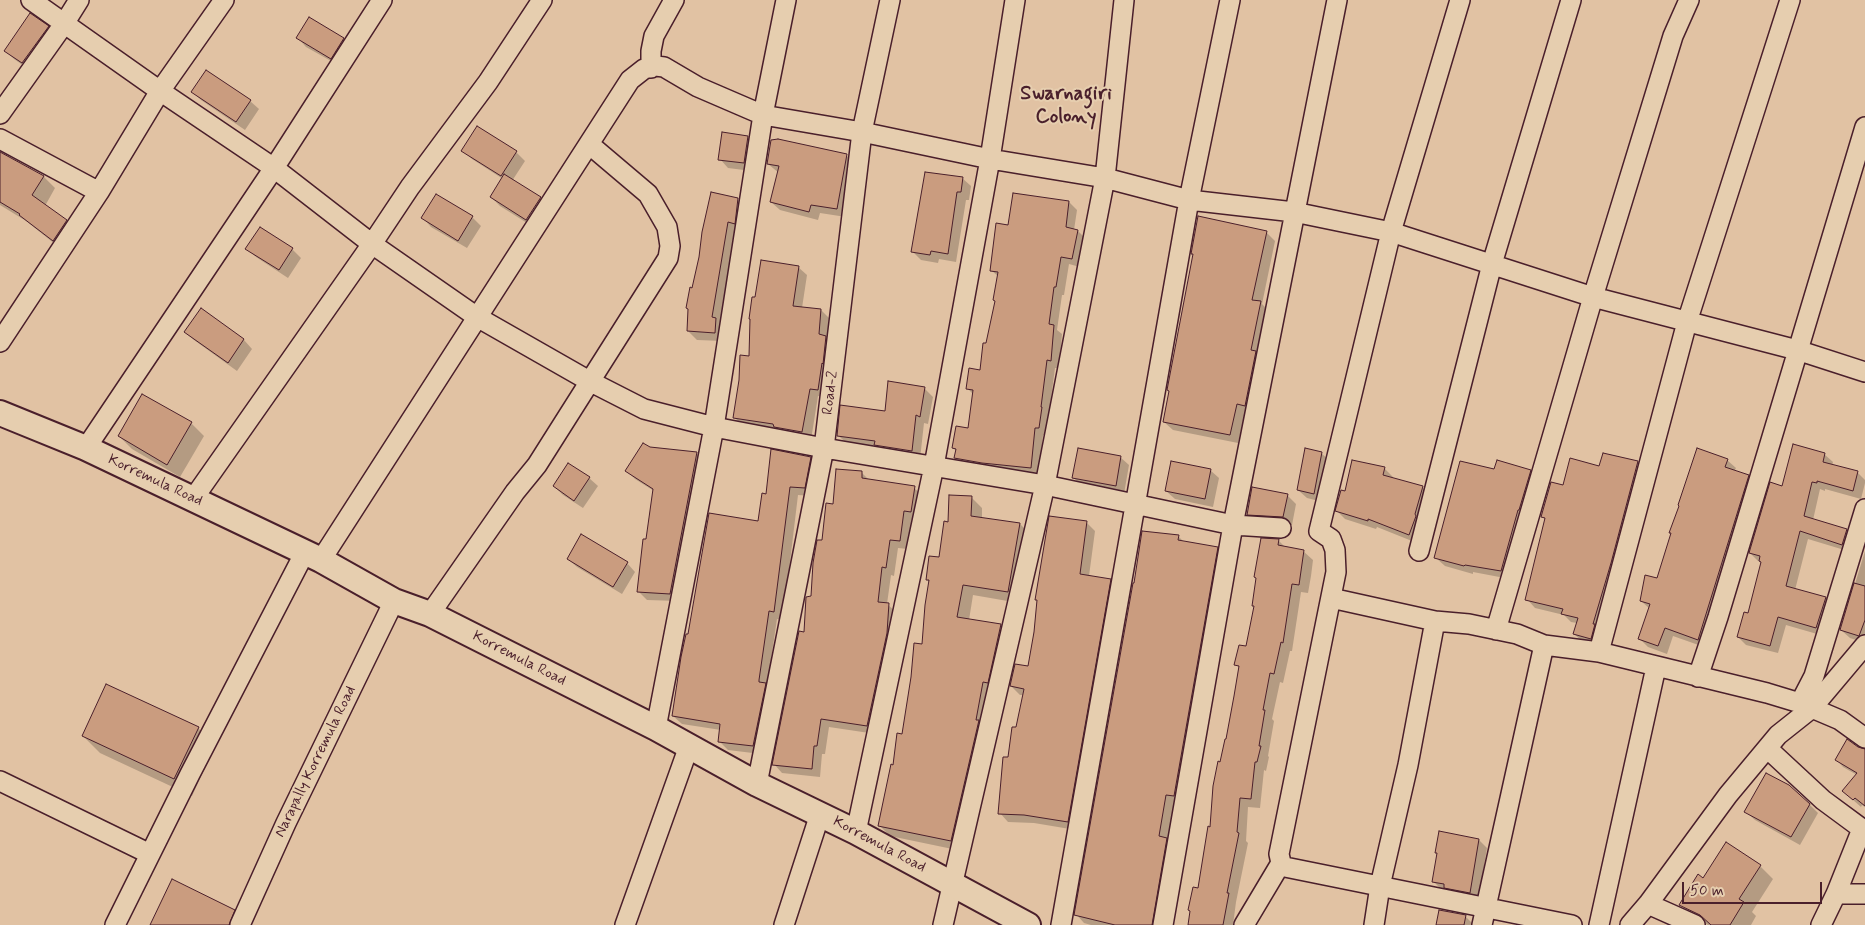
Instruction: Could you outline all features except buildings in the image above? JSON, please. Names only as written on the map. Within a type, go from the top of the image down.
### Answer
[{"type":"street","points":[[31,0],[274,168],[372,244],[478,317],[591,382],[644,409],[714,427],[824,448],[1046,485],[1233,525],[1281,528]]},
{"type":"street","points":[[0,114],[79,0]]},
{"type":"street","points":[[0,342],[99,192],[160,91],[224,0]]},
{"type":"street","points":[[86,448],[274,168],[382,0]]},
{"type":"street","points":[[193,499],[410,187],[488,82],[542,0]]},
{"type":"street","points":[[651,68],[651,51],[654,36],[674,0]]},
{"type":"street","points":[[656,728],[714,427],[763,115],[786,0]]},
{"type":"street","name":"Road-2","points":[[757,784],[824,448],[862,132],[890,0]]},
{"type":"street","points":[[856,832],[934,466],[990,159],[1015,0]]},
{"type":"street","points":[[943,925],[1046,485],[1106,178],[1124,0]]},
{"type":"street","points":[[1061,925],[1189,200],[1230,0]]},
{"type":"street","points":[[1163,925],[1233,525],[1336,0]]},
{"type":"street","points":[[1460,0],[1391,232],[1320,531],[1331,540],[1335,550],[1336,572],[1279,854],[1281,863],[1285,867],[1380,886],[1484,916],[1572,925]]},
{"type":"street","points":[[1419,551],[1492,264],[1571,0]]},
{"type":"street","points":[[1496,630],[1593,297],[1673,36],[1689,0]]},
{"type":"street","points":[[1600,652],[1687,322],[1790,0]]},
{"type":"street","points":[[115,925],[190,774],[313,556],[478,317],[630,80],[644,70],[664,67],[698,87],[763,115],[862,132],[990,159],[1106,178],[1189,200],[1294,212],[1391,232],[1593,297],[1797,350],[1865,372]]},
{"type":"street","points":[[1698,677],[1718,617],[1865,127]]},
{"type":"street","points":[[0,139],[99,192]]},
{"type":"street","points":[[430,614],[515,492],[537,465],[668,258],[670,246],[667,227],[648,194],[589,144]]},
{"type":"street","name":"Korremula Road","points":[[0,413],[86,448],[313,556],[394,601],[430,614],[656,728],[757,784],[856,832],[1028,925]]},
{"type":"street","points":[[1806,705],[1865,509]]},
{"type":"street","points":[[1331,598],[1435,621],[1469,624],[1516,634],[1544,645],[1600,652],[1806,705],[1840,720],[1865,738]]},
{"type":"street","name":"Narapally Korremula Road","points":[[240,925],[286,823],[394,601]]},
{"type":"street","points":[[1374,925],[1380,886],[1408,765],[1435,621]]},
{"type":"street","points":[[1484,916],[1544,645]]},
{"type":"street","points":[[1630,925],[1648,904],[1728,795],[1778,735],[1865,645]]},
{"type":"street","points":[[1599,925],[1656,667]]},
{"type":"street","points":[[625,925],[689,746]]},
{"type":"street","points":[[1768,749],[1823,800],[1863,830],[1821,925]]},
{"type":"street","points":[[0,781],[150,854]]},
{"type":"street","points":[[784,925],[820,814]]},
{"type":"street","points":[[1244,925],[1281,863]]},
{"type":"street","points":[[1836,894],[1865,894]]},
{"type":"street","points":[[1648,904],[1695,925]]},
{"type":"district","name":"Swarnagiri Colony","points":[[1066,106]]}]
